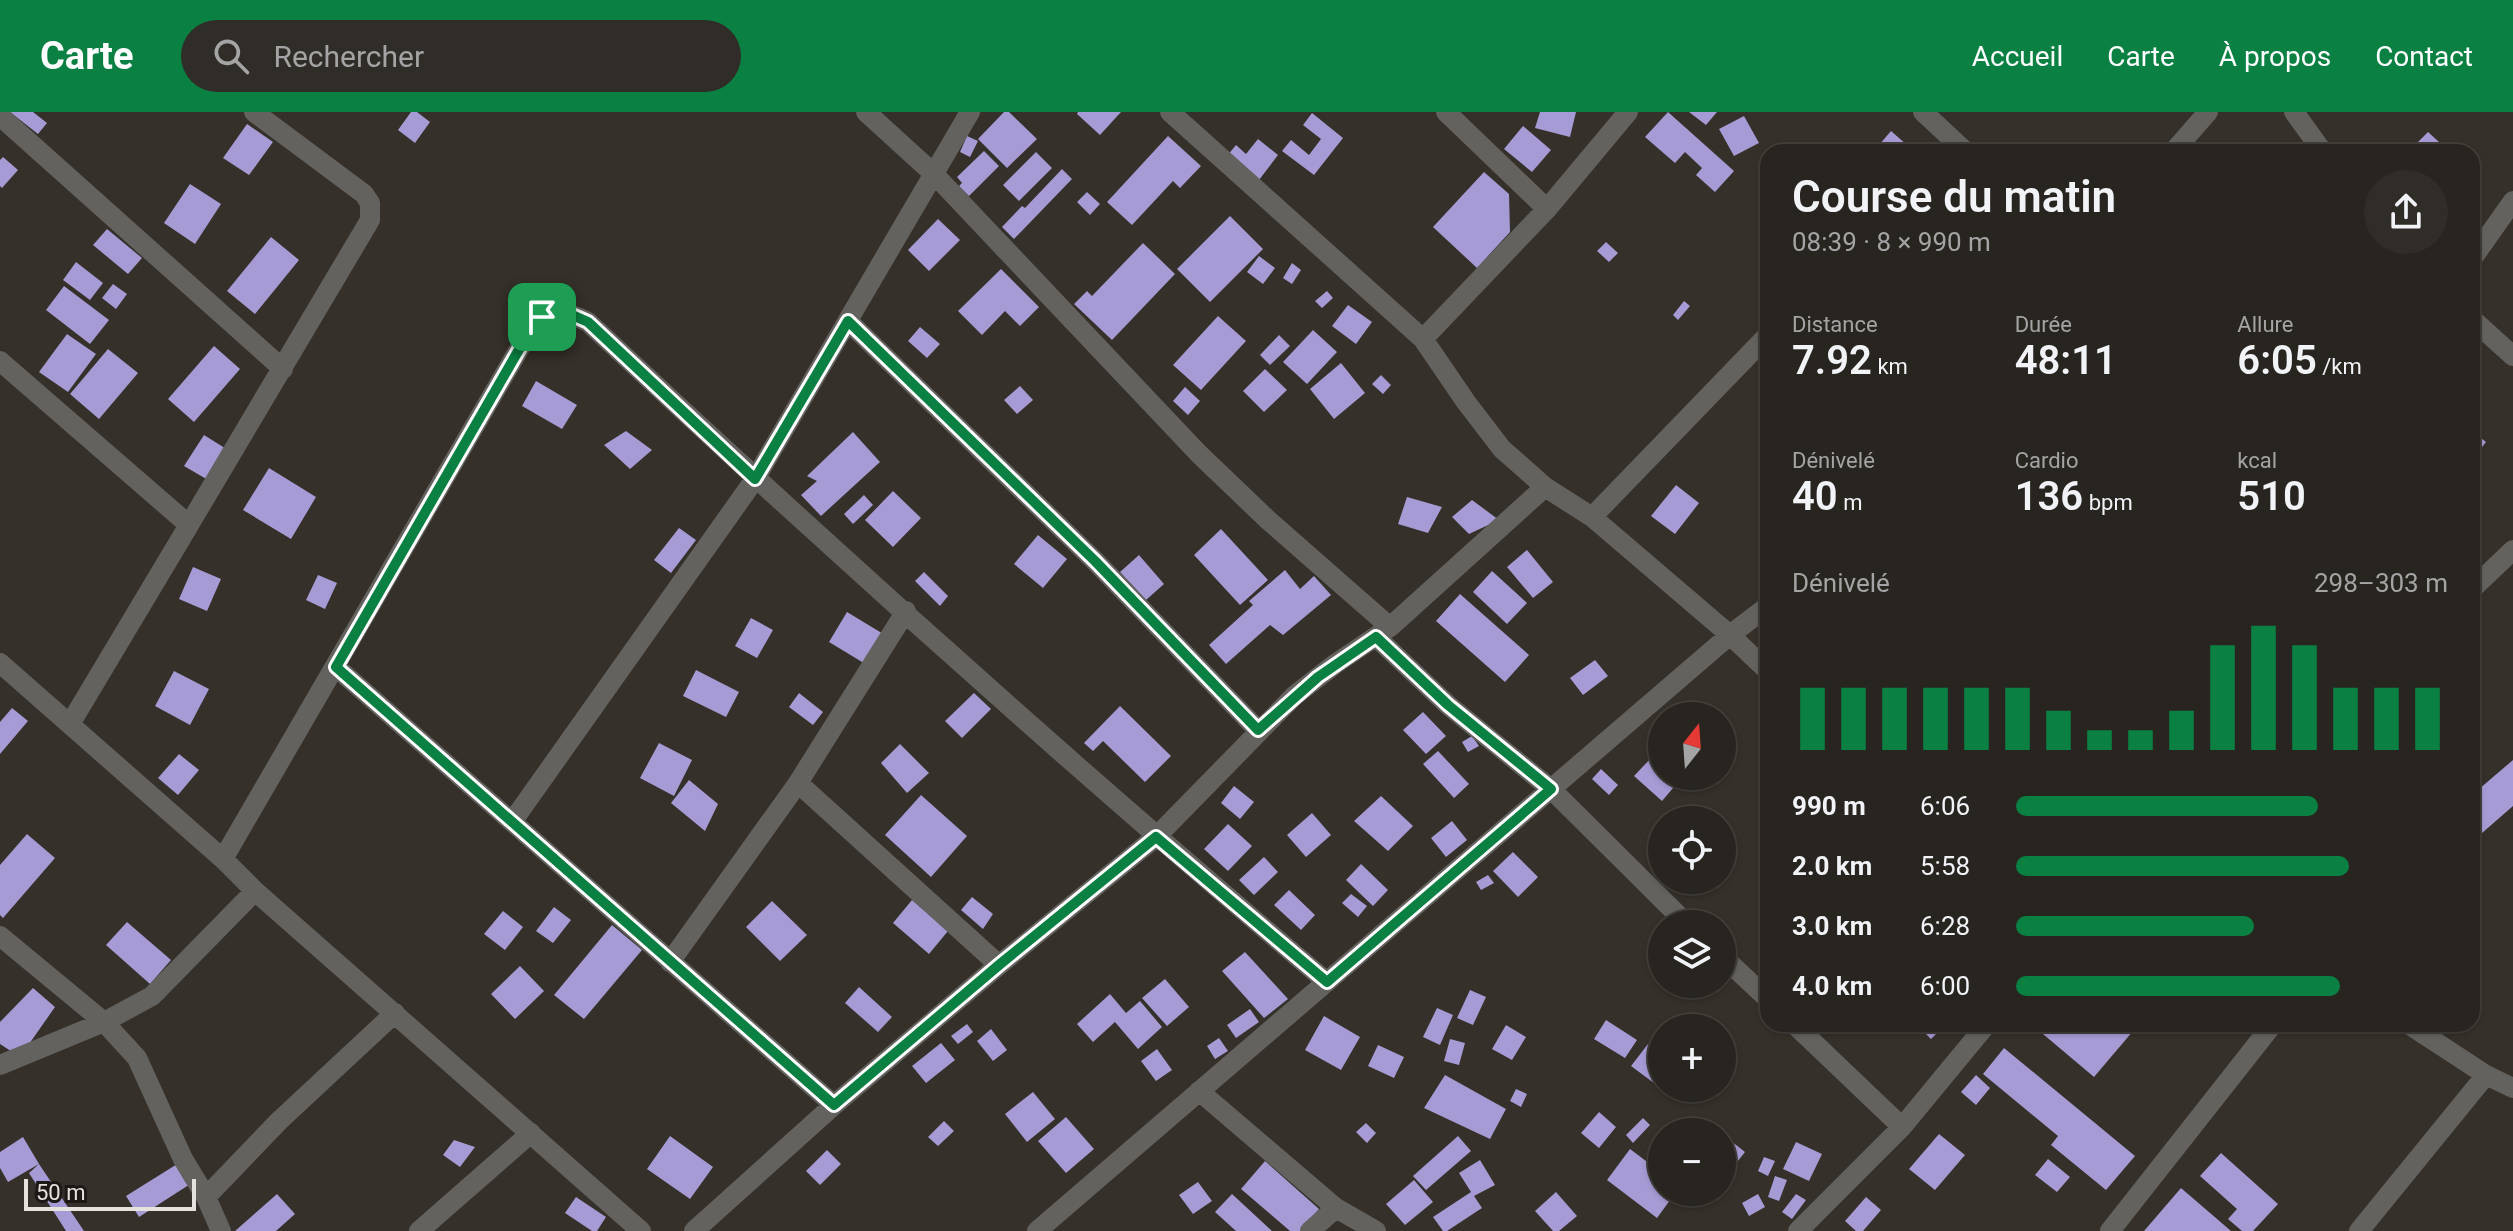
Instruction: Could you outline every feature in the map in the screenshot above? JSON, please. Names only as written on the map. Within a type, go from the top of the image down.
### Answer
[{"type":"street","points":[[70,724],[370,220],[371,211],[364,194],[254,112]]},
{"type":"street","points":[[866,112],[934,174],[1199,454],[1383,632],[1448,705],[1551,789],[1673,910]]},
{"type":"street","points":[[512,822],[755,479],[970,112]]},
{"type":"street","points":[[1170,112],[1423,339],[1502,449],[1545,487],[1592,517],[1760,663]]},
{"type":"street","points":[[1446,112],[1547,209]]},
{"type":"street","points":[[1423,339],[1547,209],[1628,112]]},
{"type":"street","points":[[1923,112],[1953,144]]},
{"type":"street","points":[[2180,144],[2208,112]]},
{"type":"street","points":[[2294,112],[2317,144]]},
{"type":"street","points":[[0,116],[283,369]]},
{"type":"street","points":[[2480,248],[2513,201]]},
{"type":"street","points":[[223,859],[532,327],[542,317],[555,312],[570,314],[588,322],[755,479],[1156,837],[1327,982]]},
{"type":"street","points":[[848,321],[1095,561],[1258,730]]},
{"type":"street","points":[[2480,326],[2513,356]]},
{"type":"street","points":[[1592,517],[1760,343]]},
{"type":"street","points":[[0,361],[189,525]]},
{"type":"street","points":[[694,1231],[834,1105],[1156,837],[1258,730],[1318,677],[1383,632],[1545,487]]},
{"type":"street","points":[[2480,581],[2513,550]]},
{"type":"street","points":[[670,962],[798,783],[906,611]]},
{"type":"street","points":[[1037,1231],[1760,612]]},
{"type":"street","points":[[0,663],[641,1231]]},
{"type":"street","points":[[336,667],[834,1105]]},
{"type":"street","points":[[798,783],[999,965]]},
{"type":"street","points":[[0,1065],[104,1022],[152,996],[255,891]]},
{"type":"street","points":[[0,936],[104,1022],[143,1068],[183,1159],[206,1197],[221,1231]]},
{"type":"street","points":[[1736,969],[1760,992]]},
{"type":"street","points":[[206,1197],[279,1121],[395,1013]]},
{"type":"street","points":[[1802,1032],[1902,1127]]},
{"type":"street","points":[[1798,1231],[1902,1127],[1980,1032]]},
{"type":"street","points":[[2110,1231],[2267,1032]]},
{"type":"street","points":[[2420,1032],[2486,1075],[2513,1088]]},
{"type":"street","points":[[2359,1231],[2486,1075]]},
{"type":"street","points":[[1199,1091],[1336,1208],[1376,1231]]},
{"type":"street","points":[[419,1231],[531,1133]]},
{"type":"street","points":[[1310,1231],[1336,1208]]},
{"type":"building","points":[[10,112],[33,112],[47,123],[38,134]]},
{"type":"building","points":[[411,112],[417,112],[430,122],[415,143],[398,130]]},
{"type":"building","points":[[1004,112],[1009,112],[1037,139],[1007,168],[978,139]]},
{"type":"building","points":[[1078,112],[1121,112],[1100,135]]},
{"type":"building","points":[[1540,112],[1576,112],[1570,137],[1535,128]]},
{"type":"building","points":[[1668,112],[1734,171],[1715,192],[1696,175],[1702,168],[1685,152],[1675,163],[1645,137]]},
{"type":"building","points":[[1689,112],[1717,112],[1706,125]]},
{"type":"building","points":[[1312,113],[1343,138],[1314,175],[1282,151],[1291,140],[1309,155],[1321,139],[1303,125]]},
{"type":"building","points":[[1744,116],[1759,143],[1734,156],[1719,129]]},
{"type":"building","points":[[247,124],[273,142],[249,175],[223,158]]},
{"type":"building","points":[[1523,126],[1551,150],[1532,172],[1504,149]]},
{"type":"building","points":[[1891,131],[1906,144],[1880,144]]},
{"type":"building","points":[[2428,132],[2441,144],[2416,144]]},
{"type":"building","points":[[967,136],[978,141],[970,157],[960,152]]},
{"type":"building","points":[[1168,136],[1201,166],[1180,188],[1173,181],[1132,225],[1107,202]]},
{"type":"building","points":[[1258,139],[1278,155],[1259,180],[1227,156],[1236,145],[1246,154]]},
{"type":"building","points":[[984,151],[999,166],[969,196],[959,186],[962,183],[957,177]]},
{"type":"building","points":[[1036,152],[1052,168],[1019,201],[1003,185]]},
{"type":"building","points":[[3,157],[18,170],[2,188],[0,160]]},
{"type":"building","points":[[1062,169],[1072,179],[1014,239],[1002,227]]},
{"type":"building","points":[[1484,172],[1509,194],[1510,232],[1477,268],[1433,227]]},
{"type":"building","points":[[190,184],[221,204],[195,244],[164,223]]},
{"type":"building","points":[[1087,192],[1100,204],[1090,215],[1077,202]]},
{"type":"building","points":[[1230,216],[1263,249],[1210,302],[1177,269]]},
{"type":"building","points":[[938,219],[960,240],[929,271],[908,250]]},
{"type":"building","points":[[107,229],[142,258],[128,274],[93,245]]},
{"type":"building","points":[[271,237],[299,260],[255,314],[227,291]]},
{"type":"building","points":[[1606,242],[1618,253],[1609,262],[1597,251]]},
{"type":"building","points":[[1143,243],[1175,274],[1112,340],[1074,304],[1087,291],[1092,296]]},
{"type":"building","points":[[1259,256],[1275,268],[1263,284],[1247,272]]},
{"type":"building","points":[[76,262],[103,283],[90,300],[63,280]]},
{"type":"building","points":[[1292,263],[1301,270],[1292,284],[1283,278]]},
{"type":"building","points":[[1001,269],[1039,307],[1020,326],[1005,311],[982,335],[958,311]]},
{"type":"building","points":[[113,284],[127,294],[116,309],[102,298]]},
{"type":"building","points":[[64,286],[109,320],[90,344],[46,310]]},
{"type":"building","points":[[1327,291],[1333,298],[1322,308],[1315,301]]},
{"type":"building","points":[[1684,301],[1690,306],[1678,320],[1673,315]]},
{"type":"building","points":[[1348,305],[1372,322],[1356,344],[1332,326]]},
{"type":"building","points":[[1218,316],[1246,341],[1201,390],[1173,365]]},
{"type":"building","points":[[920,327],[940,344],[927,358],[908,341]]},
{"type":"building","points":[[1313,330],[1337,352],[1307,384],[1283,362]]},
{"type":"building","points":[[67,334],[96,354],[68,392],[39,372]]},
{"type":"building","points":[[1279,335],[1290,346],[1270,365],[1260,355]]},
{"type":"building","points":[[214,346],[240,369],[194,422],[168,399]]},
{"type":"building","points":[[108,349],[138,373],[99,419],[70,394]]},
{"type":"building","points":[[1341,363],[1365,393],[1334,419],[1310,389]]},
{"type":"building","points":[[1265,369],[1287,390],[1264,412],[1243,391]]},
{"type":"building","points":[[1381,375],[1391,385],[1383,394],[1372,384]]},
{"type":"building","points":[[536,381],[577,405],[562,429],[522,406]]},
{"type":"building","points":[[1020,386],[1033,400],[1017,414],[1004,400]]},
{"type":"building","points":[[1185,387],[1200,401],[1188,415],[1173,401]]},
{"type":"building","points":[[626,431],[652,450],[630,469],[604,445]]},
{"type":"building","points":[[853,432],[880,462],[821,516],[801,495],[817,481],[807,476]]},
{"type":"building","points":[[204,435],[228,450],[208,480],[184,466]]},
{"type":"building","points":[[269,468],[316,497],[291,539],[243,510]]},
{"type":"building","points":[[1676,485],[1699,503],[1675,534],[1651,516]]},
{"type":"building","points":[[893,491],[921,518],[893,547],[865,520]]},
{"type":"building","points":[[864,495],[873,505],[853,524],[844,514]]},
{"type":"building","points":[[1407,497],[1442,507],[1428,533],[1398,524]]},
{"type":"building","points":[[1472,500],[1499,520],[1469,534],[1452,517]]},
{"type":"building","points":[[679,528],[696,540],[671,573],[654,560]]},
{"type":"building","points":[[1221,529],[1268,580],[1240,605],[1194,555]]},
{"type":"building","points":[[1038,535],[1067,559],[1043,588],[1014,564]]},
{"type":"building","points":[[1527,550],[1553,582],[1533,598],[1507,567]]},
{"type":"building","points":[[1139,555],[1164,584],[1146,600],[1120,572]]},
{"type":"building","points":[[193,567],[221,579],[207,611],[179,599]]},
{"type":"building","points":[[1285,570],[1300,589],[1314,576],[1331,595],[1283,635],[1270,625],[1226,664],[1209,645],[1253,605],[1249,601]]},
{"type":"building","points":[[1492,571],[1527,603],[1507,624],[1473,592]]},
{"type":"building","points":[[924,572],[948,596],[940,606],[915,581]]},
{"type":"building","points":[[318,575],[337,583],[325,609],[306,600]]},
{"type":"building","points":[[1460,594],[1529,655],[1505,682],[1436,621]]},
{"type":"building","points":[[847,612],[885,635],[867,665],[829,642]]},
{"type":"building","points":[[751,618],[773,630],[757,658],[735,646]]},
{"type":"building","points":[[1595,660],[1608,676],[1583,695],[1570,678]]},
{"type":"building","points":[[696,670],[739,692],[726,717],[683,696]]},
{"type":"building","points":[[174,671],[209,689],[190,725],[155,706]]},
{"type":"building","points":[[799,693],[823,712],[813,725],[789,707]]},
{"type":"building","points":[[974,693],[991,709],[962,738],[945,721]]},
{"type":"building","points":[[1120,706],[1171,756],[1145,782],[1103,741],[1093,751],[1084,743]]},
{"type":"building","points":[[12,708],[28,721],[0,754],[0,722]]},
{"type":"building","points":[[1423,712],[1446,736],[1426,754],[1403,730]]},
{"type":"building","points":[[1472,736],[1479,746],[1468,752],[1462,742]]},
{"type":"building","points":[[659,743],[692,760],[674,796],[640,778]]},
{"type":"building","points":[[900,744],[929,773],[907,793],[881,763]]},
{"type":"building","points":[[1438,751],[1469,784],[1454,798],[1423,764]]},
{"type":"building","points":[[179,754],[199,770],[178,795],[158,778]]},
{"type":"building","points":[[2513,760],[2513,806],[2480,835],[2480,788]]},
{"type":"building","points":[[1648,761],[1648,788],[1634,776]]},
{"type":"building","points":[[1601,769],[1618,785],[1609,795],[1592,779]]},
{"type":"building","points":[[689,780],[718,804],[705,831],[671,803]]},
{"type":"building","points":[[1234,786],[1254,802],[1240,819],[1221,803]]},
{"type":"building","points":[[1650,790],[1671,790],[1662,801]]},
{"type":"building","points":[[921,795],[967,836],[931,877],[885,835]]},
{"type":"building","points":[[1381,796],[1413,826],[1388,851],[1354,821]]},
{"type":"building","points":[[1312,813],[1331,835],[1306,857],[1287,835]]},
{"type":"building","points":[[1452,821],[1467,840],[1446,857],[1431,838]]},
{"type":"building","points":[[1228,824],[1252,846],[1228,871],[1204,849]]},
{"type":"building","points":[[27,834],[55,858],[3,918],[0,915],[0,865]]},
{"type":"building","points":[[1513,852],[1538,877],[1518,897],[1493,871]]},
{"type":"building","points":[[1264,857],[1278,872],[1254,895],[1239,880]]},
{"type":"building","points":[[1361,864],[1388,890],[1373,906],[1346,880]]},
{"type":"building","points":[[1488,875],[1494,883],[1481,890],[1476,882]]},
{"type":"building","points":[[1289,890],[1315,915],[1301,930],[1274,905]]},
{"type":"building","points":[[1351,894],[1367,906],[1358,917],[1342,903]]},
{"type":"building","points":[[972,897],[993,914],[983,929],[961,910]]},
{"type":"building","points":[[912,900],[948,931],[929,954],[893,923]]},
{"type":"building","points":[[772,901],[807,935],[780,961],[746,927]]},
{"type":"building","points":[[554,907],[571,920],[553,943],[536,931]]},
{"type":"building","points":[[503,911],[523,927],[505,950],[484,934]]},
{"type":"building","points":[[127,922],[171,960],[150,984],[106,945]]},
{"type":"building","points":[[612,925],[642,950],[584,1019],[554,995]]},
{"type":"building","points":[[1245,952],[1288,999],[1264,1018],[1222,971]]},
{"type":"building","points":[[520,966],[544,991],[515,1019],[491,994]]},
{"type":"building","points":[[1165,979],[1189,1007],[1167,1026],[1142,998]]},
{"type":"building","points":[[859,987],[892,1017],[878,1032],[845,1003]]},
{"type":"building","points":[[33,988],[55,1007],[20,1057],[0,1044],[0,1022]]},
{"type":"building","points":[[1470,990],[1486,997],[1473,1025],[1457,1018]]},
{"type":"building","points":[[1110,994],[1126,1013],[1140,1001],[1162,1027],[1138,1049],[1115,1022],[1093,1042],[1077,1024]]},
{"type":"building","points":[[1437,1008],[1453,1015],[1440,1045],[1423,1037]]},
{"type":"building","points":[[1250,1009],[1259,1022],[1236,1038],[1227,1025]]},
{"type":"building","points":[[1324,1016],[1360,1037],[1341,1070],[1305,1050]]},
{"type":"building","points":[[1606,1020],[1637,1040],[1625,1058],[1594,1039]]},
{"type":"building","points":[[967,1024],[973,1032],[958,1044],[951,1036]]},
{"type":"building","points":[[1506,1025],[1526,1037],[1512,1060],[1492,1049]]},
{"type":"building","points":[[991,1029],[1007,1050],[993,1061],[977,1041]]},
{"type":"building","points":[[1924,1032],[1938,1032],[1931,1039]]},
{"type":"building","points":[[2041,1032],[2132,1032],[2094,1077]]},
{"type":"building","points":[[1219,1038],[1228,1051],[1215,1059],[1207,1046]]},
{"type":"building","points":[[1450,1039],[1465,1043],[1459,1065],[1444,1061]]},
{"type":"building","points":[[941,1043],[955,1060],[926,1083],[912,1066]]},
{"type":"building","points":[[1648,1044],[1648,1079],[1631,1066]]},
{"type":"building","points":[[1378,1045],[1404,1057],[1394,1078],[1368,1066]]},
{"type":"building","points":[[2004,1048],[2135,1156],[2106,1190],[2051,1145],[2058,1136],[1983,1074]]},
{"type":"building","points":[[1157,1049],[1172,1070],[1156,1081],[1141,1061]]},
{"type":"building","points":[[1445,1075],[1506,1109],[1490,1139],[1424,1108]]},
{"type":"building","points":[[1976,1075],[1990,1088],[1976,1105],[1961,1092]]},
{"type":"building","points":[[1516,1089],[1527,1094],[1521,1107],[1510,1101]]},
{"type":"building","points":[[1033,1092],[1055,1119],[1027,1142],[1005,1114]]},
{"type":"building","points":[[1599,1112],[1616,1127],[1599,1148],[1581,1133]]},
{"type":"building","points":[[1066,1117],[1094,1149],[1066,1173],[1038,1141]]},
{"type":"building","points":[[1643,1118],[1648,1123],[1648,1127],[1633,1143],[1626,1135]]},
{"type":"building","points":[[944,1121],[954,1131],[938,1146],[928,1137]]},
{"type":"building","points":[[1366,1123],[1376,1133],[1367,1143],[1356,1132]]},
{"type":"building","points":[[1939,1134],[1965,1155],[1935,1190],[1909,1169]]},
{"type":"building","points":[[670,1136],[713,1167],[690,1199],[647,1169]]},
{"type":"building","points":[[1458,1136],[1471,1151],[1426,1190],[1413,1176]]},
{"type":"building","points":[[23,1137],[39,1164],[8,1182],[0,1168],[0,1152]]},
{"type":"building","points":[[454,1140],[475,1147],[460,1167],[443,1155]]},
{"type":"building","points":[[1796,1142],[1822,1154],[1809,1181],[1783,1169]]},
{"type":"building","points":[[1736,1145],[1745,1152],[1736,1163]]},
{"type":"building","points":[[1630,1149],[1648,1162],[1648,1206],[1666,1206],[1657,1218],[1607,1180]]},
{"type":"building","points":[[827,1150],[841,1164],[820,1185],[806,1171]]},
{"type":"building","points":[[2221,1153],[2278,1204],[2253,1231],[2242,1231],[2228,1219],[2237,1209],[2200,1176]]},
{"type":"building","points":[[1764,1157],[1775,1161],[1768,1176],[1758,1171]]},
{"type":"building","points":[[2048,1159],[2070,1177],[2057,1192],[2035,1175]]},
{"type":"building","points":[[1480,1160],[1495,1185],[1474,1196],[1482,1208],[1443,1231],[1433,1217],[1471,1192],[1459,1173]]},
{"type":"building","points":[[182,1161],[195,1181],[139,1217],[126,1196]]},
{"type":"building","points":[[1265,1161],[1319,1209],[1300,1231],[1290,1231],[1241,1189]]},
{"type":"building","points":[[39,1164],[84,1231],[66,1231],[29,1173]]},
{"type":"building","points":[[1775,1176],[1787,1180],[1779,1201],[1768,1197]]},
{"type":"building","points":[[1414,1180],[1433,1202],[1405,1225],[1386,1204]]},
{"type":"building","points":[[1198,1182],[1212,1201],[1193,1214],[1179,1195]]},
{"type":"building","points":[[2181,1188],[2231,1231],[2144,1231]]},
{"type":"building","points":[[1556,1192],[1577,1216],[1559,1231],[1553,1231],[1535,1211]]},
{"type":"building","points":[[277,1194],[295,1214],[276,1231],[235,1231]]},
{"type":"building","points":[[1232,1194],[1272,1231],[1236,1231],[1215,1212]]},
{"type":"building","points":[[1758,1194],[1765,1207],[1749,1216],[1742,1203]]},
{"type":"building","points":[[1796,1194],[1806,1200],[1792,1219],[1782,1212]]},
{"type":"building","points":[[576,1197],[606,1217],[597,1231],[592,1231],[565,1213]]},
{"type":"building","points":[[1866,1197],[1881,1210],[1863,1231],[1856,1231],[1845,1221]]},
{"type":"route","points":[[555,312],[570,314],[588,322],[755,479],[848,321],[1095,561],[1258,730],[1318,677],[1376,637],[1448,705],[1551,789],[1327,982],[1156,837],[834,1105],[336,667],[532,327],[542,317],[555,312]]}]
